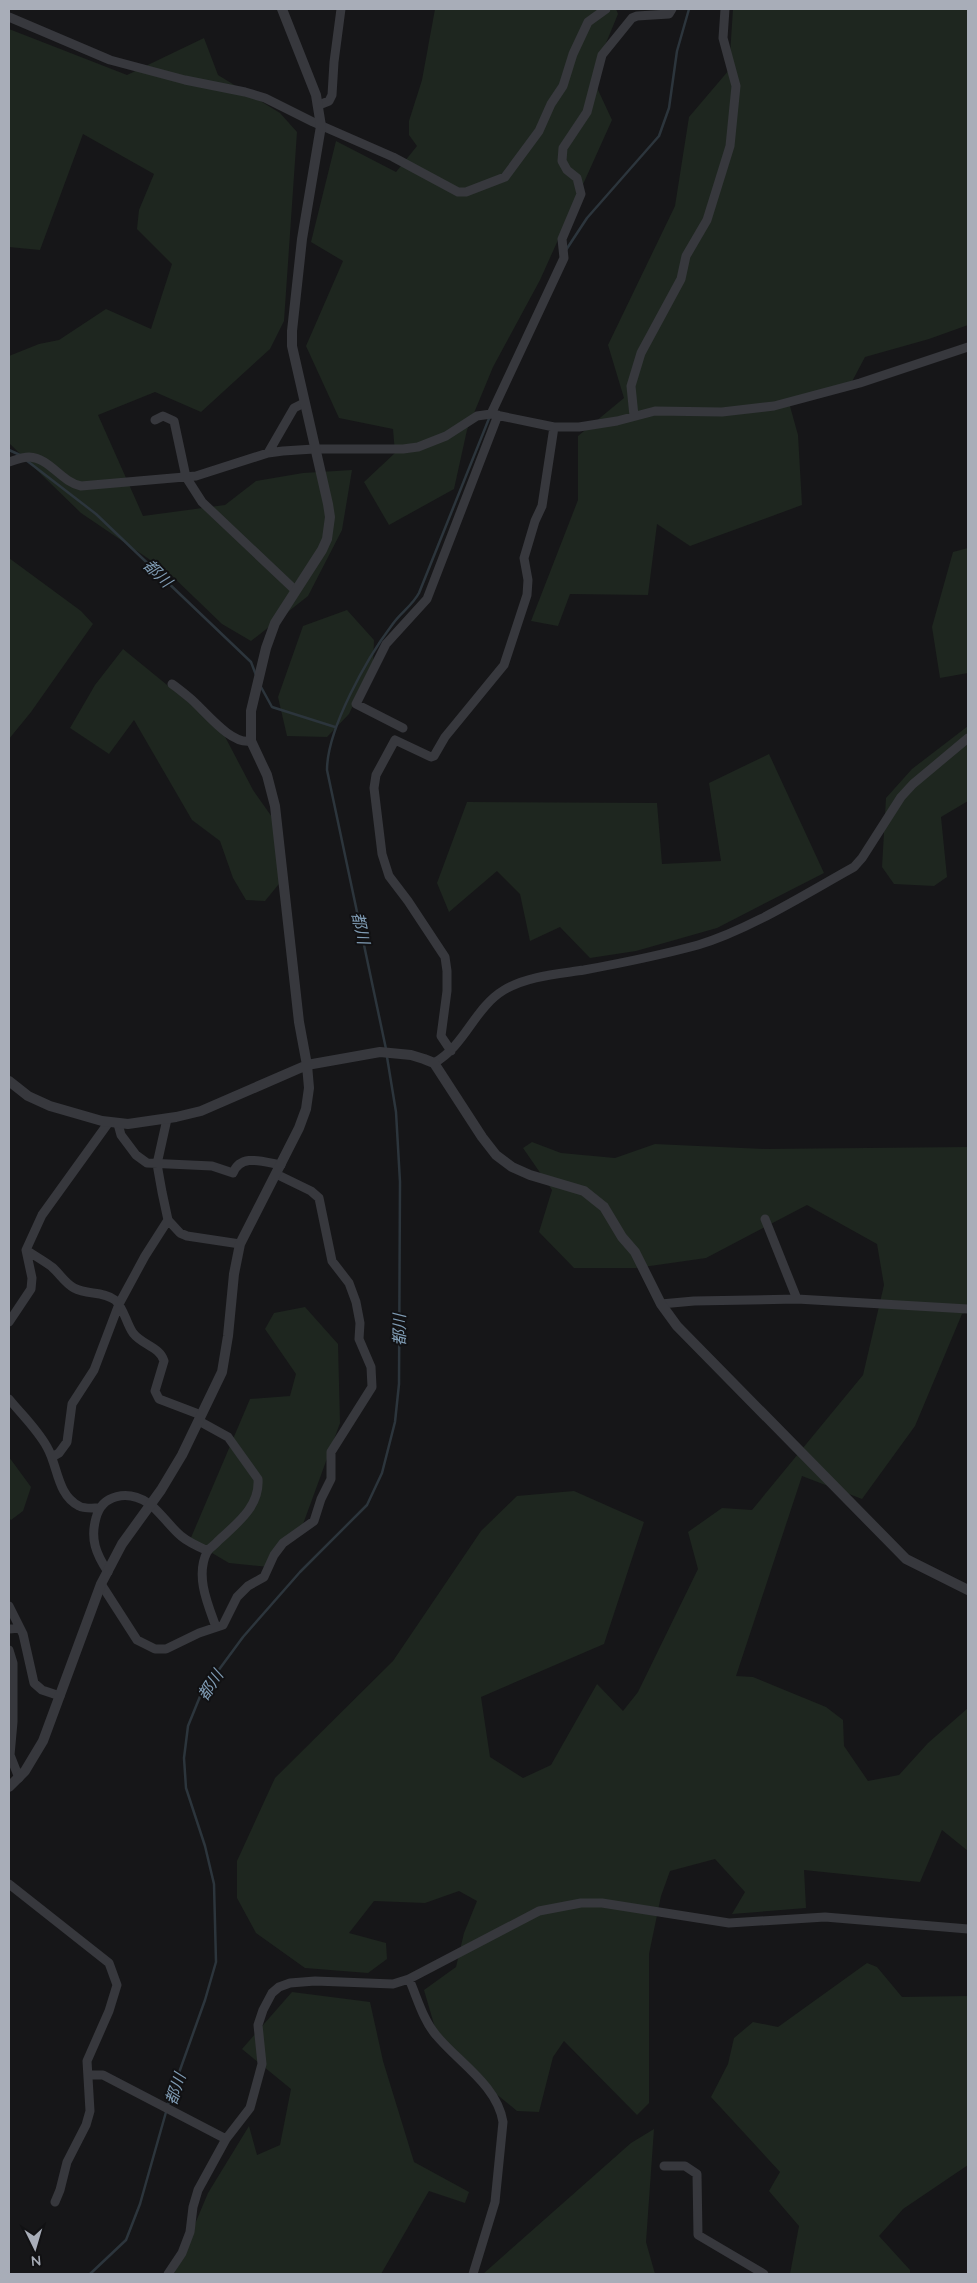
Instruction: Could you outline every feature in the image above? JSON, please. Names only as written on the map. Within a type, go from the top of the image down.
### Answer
[{"type":"street","points":[[9,1788],[34,1759],[43,1741],[101,1584],[122,1544],[161,1490],[178,1462],[222,1372],[228,1336],[234,1274],[240,1244],[250,1220],[299,1128],[306,1109],[308,1088],[307,1066],[300,1022],[275,806],[267,775],[252,741],[251,711],[266,648],[275,623],[322,550],[330,527],[328,504],[292,346],[302,239],[321,126],[319,105],[282,9]]},
{"type":"street","points":[[319,105],[328,101],[332,95],[341,9]]},
{"type":"street","points":[[9,17],[110,60],[184,80],[245,92],[265,98],[321,126],[393,157],[458,192],[466,192],[506,177],[539,131],[551,104],[563,86],[573,54],[588,22],[606,9]]},
{"type":"street","points":[[403,728],[356,704],[386,644],[427,599],[495,415],[564,258],[562,239],[581,194],[577,178],[566,170],[562,161],[563,148],[587,112],[602,55],[632,18],[669,14],[672,9]]},
{"type":"street","points":[[634,416],[631,386],[641,353],[681,279],[686,256],[707,220],[730,146],[736,86],[722,38],[725,9]]},
{"type":"street","points":[[9,462],[30,457],[56,470],[65,480],[81,486],[196,476],[268,453],[314,449],[404,449],[418,447],[446,436],[478,416],[495,415],[554,427],[579,427],[655,411],[722,412],[774,406],[860,383],[968,346]]},
{"type":"street","points":[[268,453],[294,408],[304,403]]},
{"type":"street","points":[[155,420],[163,416],[174,421],[186,477],[202,502],[296,590]]},
{"type":"street","points":[[450,1051],[441,1036],[448,991],[448,971],[445,957],[408,900],[389,876],[382,854],[374,788],[376,775],[395,740],[431,757],[434,756],[445,736],[504,665],[527,595],[528,580],[524,558],[535,521],[542,506],[554,427]]},
{"type":"street","points":[[172,684],[190,698],[227,734],[245,742],[252,741]]},
{"type":"street","points":[[434,1063],[450,1051],[485,1006],[509,987],[533,978],[622,963],[700,944],[754,922],[854,867],[862,858],[901,797],[913,784],[968,738]]},
{"type":"street","points":[[9,1081],[38,1101],[113,1123],[140,1123],[167,1119],[214,1106],[250,1088],[307,1066],[380,1052],[411,1055],[434,1063],[482,1137],[496,1155],[512,1167],[530,1175],[584,1191],[604,1207],[622,1237],[635,1252],[661,1304],[677,1326],[906,1559],[968,1590]]},
{"type":"street","points":[[167,1119],[158,1164],[168,1220],[180,1233],[187,1236],[240,1244]]},
{"type":"street","points":[[101,1584],[137,1640],[154,1649],[166,1649],[198,1633],[224,1625],[237,1597],[248,1586],[264,1577],[274,1555],[283,1543],[314,1522],[321,1499],[331,1479],[331,1452],[372,1387],[371,1367],[359,1339],[360,1323],[356,1302],[349,1283],[332,1261],[319,1198],[278,1170],[252,1161],[241,1161],[237,1164],[233,1173],[212,1166],[148,1163],[136,1155],[113,1123]]},
{"type":"street","points":[[9,1322],[31,1289],[32,1278],[26,1250],[51,1202],[113,1123]]},
{"type":"street","points":[[766,1219],[797,1299]]},
{"type":"street","points":[[52,1457],[67,1442],[72,1404],[94,1370],[119,1304],[168,1220]]},
{"type":"street","points":[[26,1250],[53,1268],[72,1287],[80,1291],[108,1295],[119,1304],[132,1333],[162,1356],[164,1361],[155,1392],[159,1399],[200,1418],[228,1437],[258,1479],[259,1486],[248,1514],[208,1552],[203,1568],[204,1590],[216,1628]]},
{"type":"street","points":[[661,1304],[694,1301],[797,1299],[968,1309]]},
{"type":"street","points":[[9,1399],[31,1424],[52,1457],[57,1477],[71,1500],[80,1507],[98,1508]]},
{"type":"street","points":[[108,1572],[98,1555],[92,1537],[98,1508],[103,1503],[120,1495],[130,1496],[150,1503],[182,1537],[208,1552]]},
{"type":"street","points":[[9,1606],[30,1654],[34,1683],[42,1690],[60,1696]]},
{"type":"street","points":[[9,1629],[20,1628]]},
{"type":"street","points":[[9,1650],[12,1663],[13,1722],[10,1755],[19,1778]]},
{"type":"street","points":[[9,1884],[109,1963],[117,1985],[109,2011],[87,2061],[90,2111],[86,2125],[67,2162],[55,2202]]},
{"type":"street","points":[[168,2274],[182,2253],[190,2232],[193,2207],[198,2190],[226,2139],[250,2108],[262,2064],[258,2025],[272,1993],[279,1987],[290,1983],[315,1980],[393,1984],[409,1979],[539,1911],[582,1903],[602,1903],[729,1923],[824,1917],[968,1929]]},
{"type":"street","points":[[409,1979],[434,2034],[491,2093],[501,2109],[502,2122],[495,2202],[472,2274]]},
{"type":"street","points":[[89,2075],[103,2075],[226,2139]]},
{"type":"street","points":[[664,2166],[685,2166],[697,2174],[698,2235],[764,2274]]},
{"type":"shaded area","points":[[435,9],[616,9],[618,14],[592,77],[612,120],[540,280],[493,367],[467,430],[454,489],[389,525],[364,482],[395,453],[393,429],[339,418],[306,346],[343,261],[311,242],[336,141],[396,172],[417,146],[409,135],[409,121],[422,80]]},
{"type":"shaded area","points":[[733,9],[968,9],[968,325],[929,339],[865,357],[847,391],[788,399],[798,435],[802,505],[690,546],[657,524],[648,595],[570,594],[558,626],[531,621],[578,500],[578,436],[624,398],[608,345],[675,206],[689,117],[729,70]]},
{"type":"shaded area","points":[[9,29],[127,75],[204,38],[218,75],[280,113],[297,132],[284,321],[270,349],[201,412],[155,392],[98,415],[143,516],[225,505],[256,481],[303,473],[352,470],[342,530],[308,596],[251,641],[222,624],[168,572],[81,513],[9,443],[9,356],[39,344],[59,340],[106,309],[151,329],[172,264],[137,229],[139,210],[154,174],[83,134],[40,250],[9,247]]},
{"type":"shaded area","points":[[968,548],[968,673],[940,678],[932,627],[953,552]]},
{"type":"shaded area","points":[[9,558],[81,611],[93,624],[31,712],[9,739]]},
{"type":"shaded area","points":[[347,610],[374,640],[373,664],[349,714],[327,737],[287,736],[278,697],[303,626]]},
{"type":"shaded area","points":[[123,649],[221,729],[253,790],[272,817],[283,879],[265,901],[246,900],[233,878],[220,841],[192,820],[134,720],[109,754],[70,728],[95,685]]},
{"type":"shaded area","points":[[968,726],[968,801],[941,817],[947,877],[934,886],[894,884],[882,867],[886,798],[912,769]]},
{"type":"shaded area","points":[[769,754],[824,873],[717,928],[636,951],[590,958],[560,927],[530,941],[520,894],[497,871],[449,912],[437,883],[467,802],[657,803],[662,864],[721,861],[709,783]]},
{"type":"shaded area","points":[[532,1142],[561,1153],[615,1158],[655,1144],[765,1149],[968,1147],[968,1312],[962,1314],[915,1426],[862,1499],[802,1476],[736,1676],[753,1677],[826,1707],[843,1720],[844,1746],[868,1781],[899,1775],[928,1743],[968,1708],[968,1851],[942,1830],[920,1882],[804,1870],[806,1908],[732,1914],[745,1892],[715,1859],[670,1871],[661,1896],[649,1954],[649,2103],[637,2115],[564,2041],[553,2057],[539,2112],[517,2111],[478,2079],[438,2038],[424,1990],[456,1967],[464,1933],[477,1901],[459,1891],[425,1903],[374,1901],[349,1933],[386,1943],[387,1959],[368,1973],[305,1968],[256,1933],[237,1898],[237,1861],[275,1778],[393,1661],[481,1531],[517,1496],[574,1491],[644,1522],[604,1644],[481,1697],[490,1757],[523,1778],[551,1765],[597,1684],[623,1711],[638,1692],[698,1569],[688,1532],[722,1508],[752,1510],[863,1375],[884,1285],[877,1244],[807,1205],[706,1258],[636,1268],[574,1268],[539,1232],[552,1190],[523,1148]]},
{"type":"shaded area","points":[[305,1307],[338,1344],[340,1423],[302,1527],[269,1567],[229,1563],[190,1540],[250,1399],[290,1396],[296,1374],[265,1329],[274,1313]]},
{"type":"shaded area","points":[[9,1457],[31,1487],[23,1511],[11,1520],[9,1518]]},
{"type":"shaded area","points":[[867,1963],[877,1967],[902,1997],[968,1996],[968,2165],[903,2209],[879,2236],[910,2270],[910,2274],[790,2274],[799,2226],[769,2191],[780,2172],[711,2097],[728,2064],[734,2038],[753,2022],[778,2027]]},
{"type":"shaded area","points":[[292,1992],[370,2002],[383,2061],[414,2162],[469,2192],[465,2203],[429,2191],[381,2274],[174,2274],[208,2193],[249,2126],[257,2155],[280,2145],[291,2089],[242,2049]]},
{"type":"shaded area","points":[[654,2129],[646,2242],[655,2274],[483,2274],[631,2143]]},
{"type":"waterway","points":[[566,250],[587,218],[659,136],[669,108],[677,51],[689,9]]},
{"type":"waterway","points":[[386,1049],[327,770],[329,753],[341,715],[360,675],[392,625],[419,593],[490,416]]},
{"type":"waterway","name":"都川","points":[[9,450],[20,455]]},
{"type":"waterway","name":"都川","points":[[26,460],[96,514],[251,662],[256,675]]},
{"type":"waterway","name":"都川","points":[[261,687],[272,707],[335,727]]},
{"type":"waterway","name":"都川","points":[[90,2274],[126,2240],[140,2204],[170,2098],[205,2000],[216,1962],[214,1884],[205,1846],[186,1788],[184,1758],[188,1726],[201,1694],[243,1637],[300,1572],[367,1505],[382,1473],[395,1422],[399,1384],[400,1182],[396,1112],[387,1057]]}]
